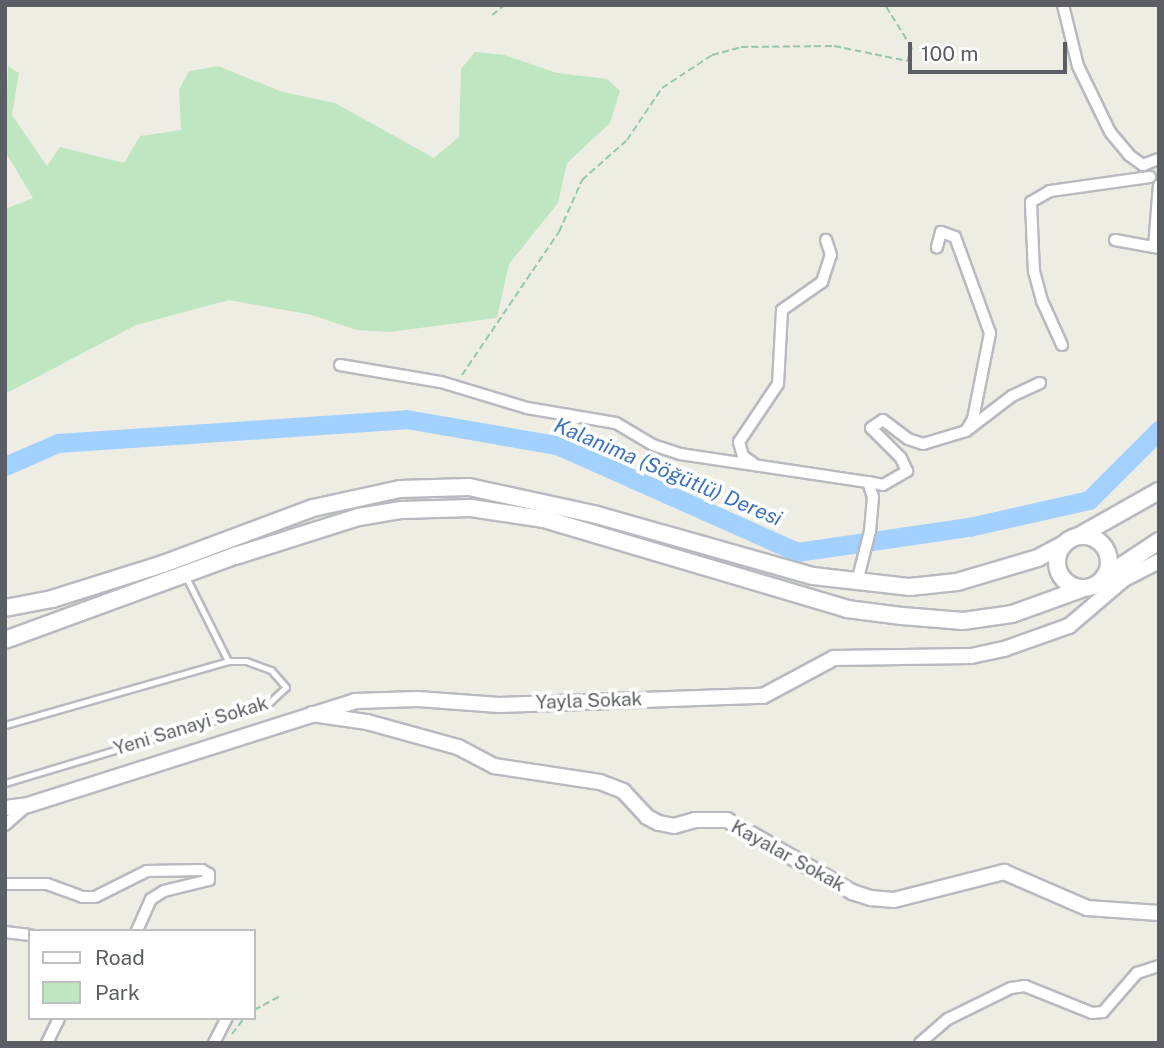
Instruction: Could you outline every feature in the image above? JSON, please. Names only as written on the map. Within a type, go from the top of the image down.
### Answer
[{"type":"main road","points":[[5,608],[52,599],[163,564],[313,508],[400,489],[469,487],[597,514],[813,576],[910,587],[957,582],[1038,558],[1159,491]]},
{"type":"main road","points":[[5,640],[359,517],[401,510],[471,508],[544,519],[847,609],[963,621],[1012,614],[1081,589],[1105,578],[1159,541]]},
{"type":"main road","points":[[1081,589],[1059,575],[1056,558],[1071,540],[1095,539],[1107,551],[1105,578]]},
{"type":"street","points":[[1063,5],[1089,93],[1115,138],[1156,182],[1156,247],[1115,240]]},
{"type":"street","points":[[1143,165],[1159,159]]},
{"type":"street","points":[[1062,345],[1034,272],[1031,202],[1050,191],[1156,182]]},
{"type":"street","points":[[937,247],[941,232],[955,237],[990,333],[973,419],[966,431]]},
{"type":"street","points":[[755,464],[743,456],[739,442],[778,384],[782,310],[822,282],[829,270],[826,240]]},
{"type":"street","points":[[340,365],[455,385],[527,408],[616,423],[666,450],[868,482],[890,483],[907,471],[901,458],[871,428],[883,420],[908,439],[923,444],[966,431],[1012,396],[1040,383]]},
{"type":"street","points":[[857,582],[870,531],[873,497],[868,482]]},
{"type":"street","name":"Yayla Sokak","points":[[5,825],[28,805],[305,713],[382,699],[499,705],[763,696],[834,658],[971,656],[1004,649],[1069,626],[1124,579],[1159,561]]},
{"type":"street","name":"Kayalar Sokak","points":[[305,713],[367,722],[458,747],[494,766],[600,782],[623,790],[647,817],[674,827],[695,820],[727,820],[852,892],[871,898],[894,900],[1004,872],[1021,876],[1087,908],[1159,913]]},
{"type":"street","points":[[5,808],[28,805]]},
{"type":"street","points":[[5,884],[47,884],[82,897],[94,897],[147,871],[202,870],[209,874],[209,880],[164,891],[151,899],[137,929]]},
{"type":"street","points":[[5,932],[28,935]]},
{"type":"street","points":[[920,1043],[948,1019],[1011,988],[1025,986],[1092,1013],[1103,1012],[1137,973],[1159,965]]},
{"type":"street","points":[[47,1043],[59,1020]]},
{"type":"street","points":[[214,1043],[226,1020]]},
{"type":"lane","points":[[185,576],[228,662]]},
{"type":"lane","name":"Yeni Sanayi Sokak","points":[[5,725],[228,662],[246,661],[271,670],[284,681],[283,693],[268,704],[5,783]]},
{"type":"path","points":[[492,15],[505,5]]},
{"type":"path","points":[[455,385],[559,232],[582,180],[626,140],[662,88],[712,55],[741,47],[841,46],[907,61],[912,48],[885,5]]},
{"type":"path","points":[[256,1009],[280,996]]},
{"type":"path","points":[[225,1043],[242,1020]]},
{"type":"green space","points":[[475,52],[504,55],[557,73],[607,79],[620,91],[610,123],[567,163],[558,203],[509,264],[497,318],[389,332],[357,330],[312,315],[229,300],[136,325],[5,394],[5,209],[33,198],[5,151],[8,66],[19,73],[12,115],[47,166],[60,147],[124,163],[140,136],[181,130],[179,90],[189,71],[218,66],[283,92],[335,103],[434,158],[459,137],[461,69]]},
{"type":"waterway","name":"Kalanima (Söğütlü) Deresi","points":[[5,466],[58,443],[406,419],[557,445],[797,552],[969,527],[1089,500],[1159,430]]}]
